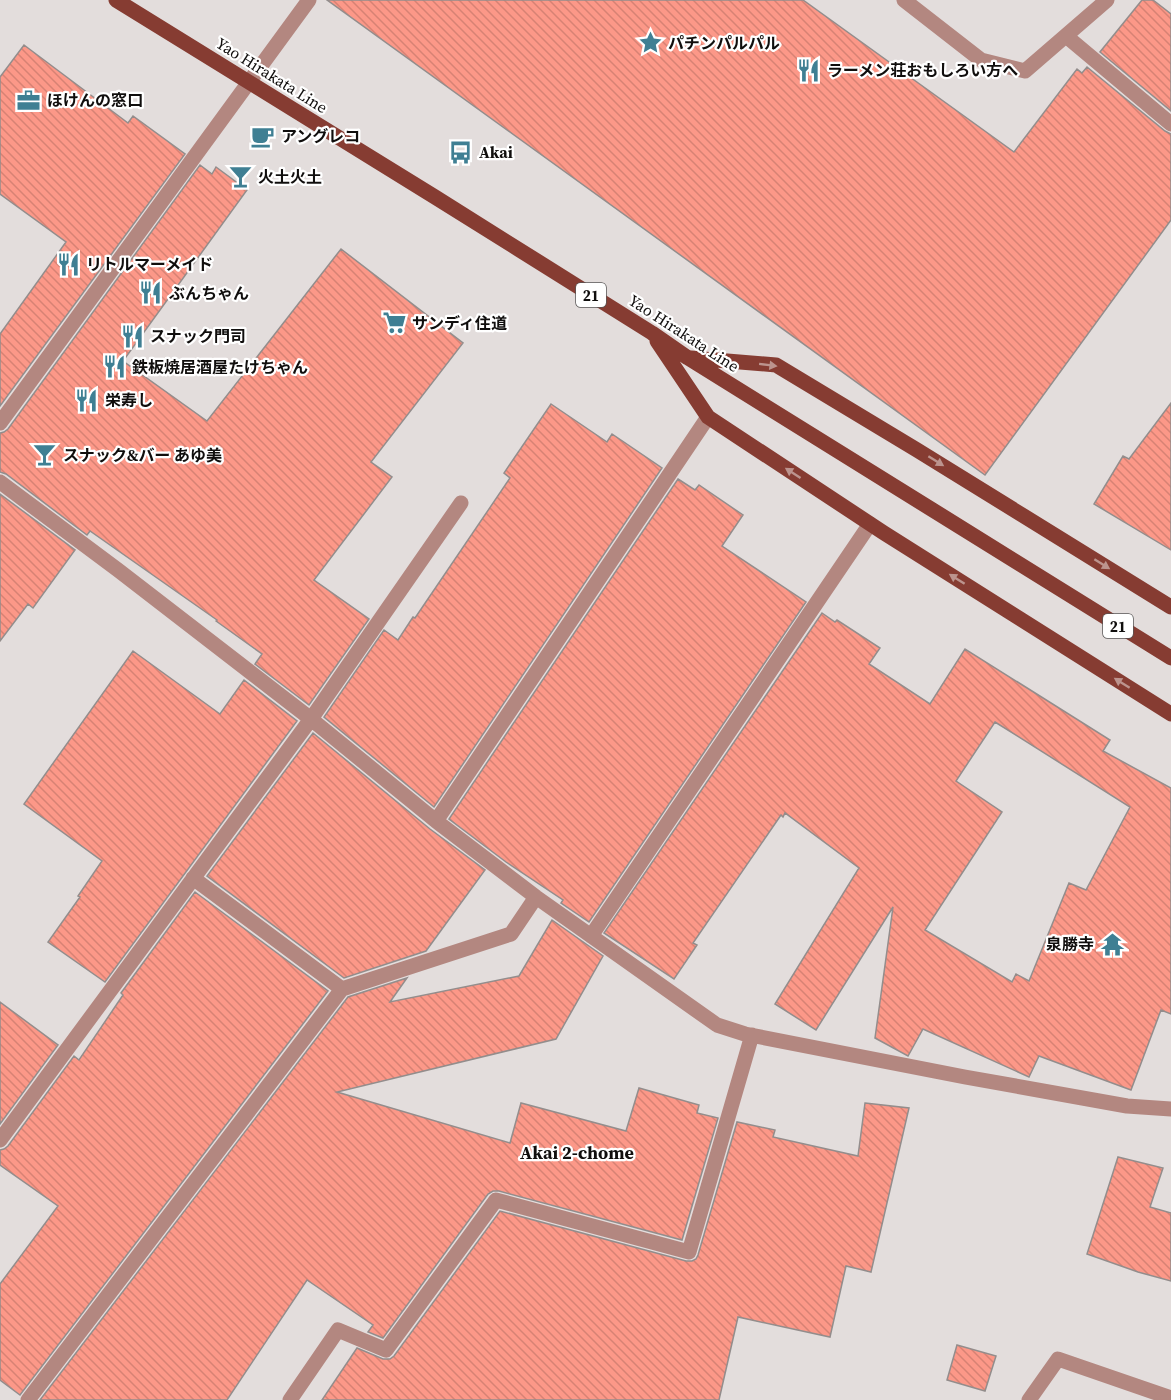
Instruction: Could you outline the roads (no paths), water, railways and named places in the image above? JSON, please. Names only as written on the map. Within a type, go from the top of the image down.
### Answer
[{"type":"main road","name":"Yao Hirakata Line","points":[[116,0],[1171,658]]},
{"type":"main road","points":[[652,333],[708,417],[870,524],[1171,714]]},
{"type":"main road","points":[[688,358],[776,365],[928,456],[1171,607]]},
{"type":"street","points":[[0,423],[309,0]]},
{"type":"street","points":[[904,0],[981,60],[1025,71],[1107,0]]},
{"type":"street","points":[[1066,36],[1171,124]]},
{"type":"street","points":[[436,821],[708,417]]},
{"type":"street","points":[[0,482],[311,718],[436,821],[536,897],[717,1025],[752,1035],[988,1081],[1127,1106],[1171,1109]]},
{"type":"street","points":[[0,1140],[311,718],[461,503]]},
{"type":"street","points":[[591,936],[870,524]]},
{"type":"street","points":[[193,878],[342,989]]},
{"type":"street","points":[[27,1400],[342,989],[511,934],[536,897]]},
{"type":"street","points":[[290,1400],[338,1330],[386,1350],[496,1200],[688,1252],[752,1035]]},
{"type":"street","points":[[1029,1400],[1058,1359],[1171,1398]]},
{"type":"place","name":"パチンパルパル","points":[[650,43]]},
{"type":"place","name":"ラーメン荘おもしろい方へ","points":[[809,70]]},
{"type":"place","name":"ほけんの窓口","points":[[29,100]]},
{"type":"place","name":"アングレコ","points":[[263,136]]},
{"type":"place","name":"Akai","points":[[461,152]]},
{"type":"place","name":"火土火土","points":[[240,177]]},
{"type":"place","name":"リトルマーメイド","points":[[68,264]]},
{"type":"place","name":"ぶんちゃん","points":[[151,293]]},
{"type":"place","name":"サンディ住道","points":[[394,323]]},
{"type":"place","name":"スナック門司","points":[[132,336]]},
{"type":"place","name":"鉄板焼居酒屋たけちゃん","points":[[114,367]]},
{"type":"place","name":"栄寿し","points":[[87,400]]},
{"type":"place","name":"スナック&バー あゆ美","points":[[45,455]]},
{"type":"place","name":"泉勝寺","points":[[1112,944]]},
{"type":"district","name":"Akai 2-chome","points":[[577,1152]]}]
